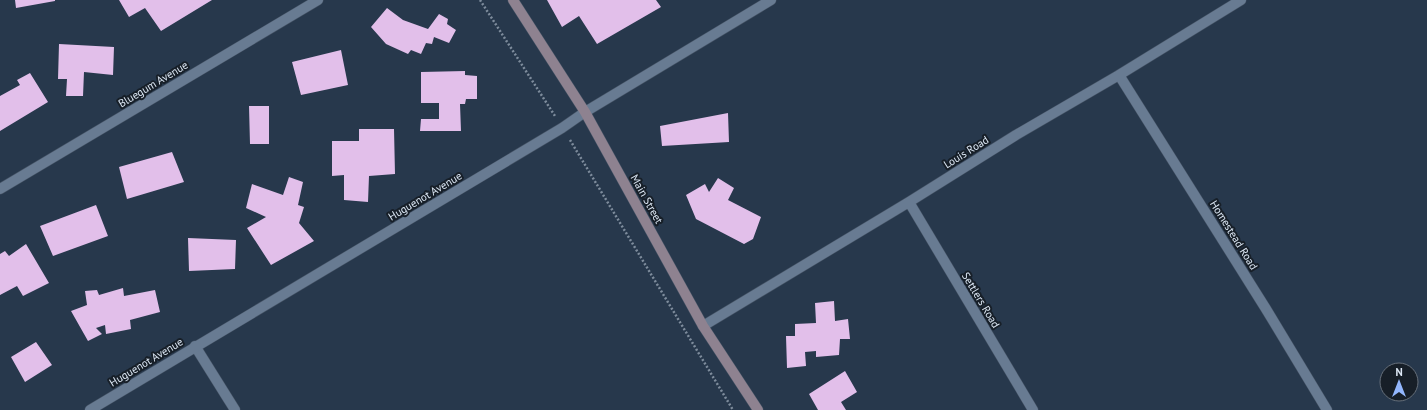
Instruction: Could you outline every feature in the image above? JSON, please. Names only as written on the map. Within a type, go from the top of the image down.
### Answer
[{"type":"street","name":"Bluegum Avenue","points":[[0,189],[318,0]]},
{"type":"street","name":"Main Street","points":[[513,0],[585,112],[703,326],[758,410]]},
{"type":"street","name":"Huguenot Avenue","points":[[90,410],[562,128],[585,112],[771,0]]},
{"type":"street","name":"Louis Road","points":[[703,326],[909,202],[1016,135],[1242,0]]},
{"type":"street","name":"Homestead Road","points":[[1119,74],[1266,309],[1327,410]]},
{"type":"street","name":"Settlers Road","points":[[909,202],[1033,410]]},
{"type":"street","points":[[195,346],[235,410]]},
{"type":"path","points":[[480,0],[562,128],[733,410]]},
{"type":"building","points":[[15,0],[55,0],[55,1],[16,8]]},
{"type":"building","points":[[119,0],[212,0],[161,31],[145,8],[129,17]]},
{"type":"building","points":[[547,0],[656,0],[661,7],[597,44],[579,16],[562,27]]},
{"type":"building","points":[[387,8],[403,20],[428,29],[439,14],[448,19],[447,24],[456,30],[449,43],[434,37],[432,44],[426,43],[421,54],[411,50],[408,54],[386,44],[371,27]]},
{"type":"building","points":[[59,44],[114,47],[113,75],[84,72],[83,96],[66,96],[67,79],[58,79]]},
{"type":"building","points":[[341,50],[348,85],[301,95],[292,62]]},
{"type":"building","points":[[465,71],[465,75],[477,76],[477,99],[466,99],[465,104],[460,104],[461,131],[420,131],[421,119],[439,119],[439,103],[421,103],[421,72]]},
{"type":"building","points":[[30,73],[48,102],[0,131],[0,96],[20,85],[17,80]]},
{"type":"building","points":[[249,106],[269,106],[269,144],[250,144]]},
{"type":"building","points":[[728,113],[729,142],[662,146],[660,126]]},
{"type":"building","points":[[359,129],[394,129],[395,174],[369,176],[368,202],[344,200],[344,175],[332,176],[332,141],[359,141]]},
{"type":"building","points":[[172,152],[184,182],[127,199],[119,167]]},
{"type":"building","points":[[289,177],[303,182],[298,205],[304,207],[299,223],[314,241],[271,265],[247,228],[266,217],[246,208],[252,184],[283,195]]},
{"type":"building","points":[[718,178],[734,188],[728,200],[761,217],[753,239],[744,244],[696,219],[686,195],[705,184],[709,192]]},
{"type":"building","points":[[96,205],[108,236],[53,256],[40,226]]},
{"type":"building","points":[[188,238],[236,240],[235,269],[189,271]]},
{"type":"building","points":[[26,244],[49,283],[23,296],[17,286],[0,295],[0,254],[5,251],[9,256]]},
{"type":"building","points":[[123,288],[124,296],[155,290],[160,312],[130,320],[131,329],[106,334],[105,325],[96,328],[102,334],[88,341],[71,311],[87,305],[85,291],[97,290],[99,295]]},
{"type":"building","points":[[834,301],[835,321],[848,319],[850,339],[840,339],[839,355],[816,357],[816,351],[805,352],[806,366],[787,368],[786,336],[795,336],[795,324],[816,323],[815,303]]},
{"type":"building","points":[[36,342],[52,365],[25,382],[11,357]]},
{"type":"building","points":[[845,371],[857,392],[841,402],[846,410],[818,410],[809,394]]}]
